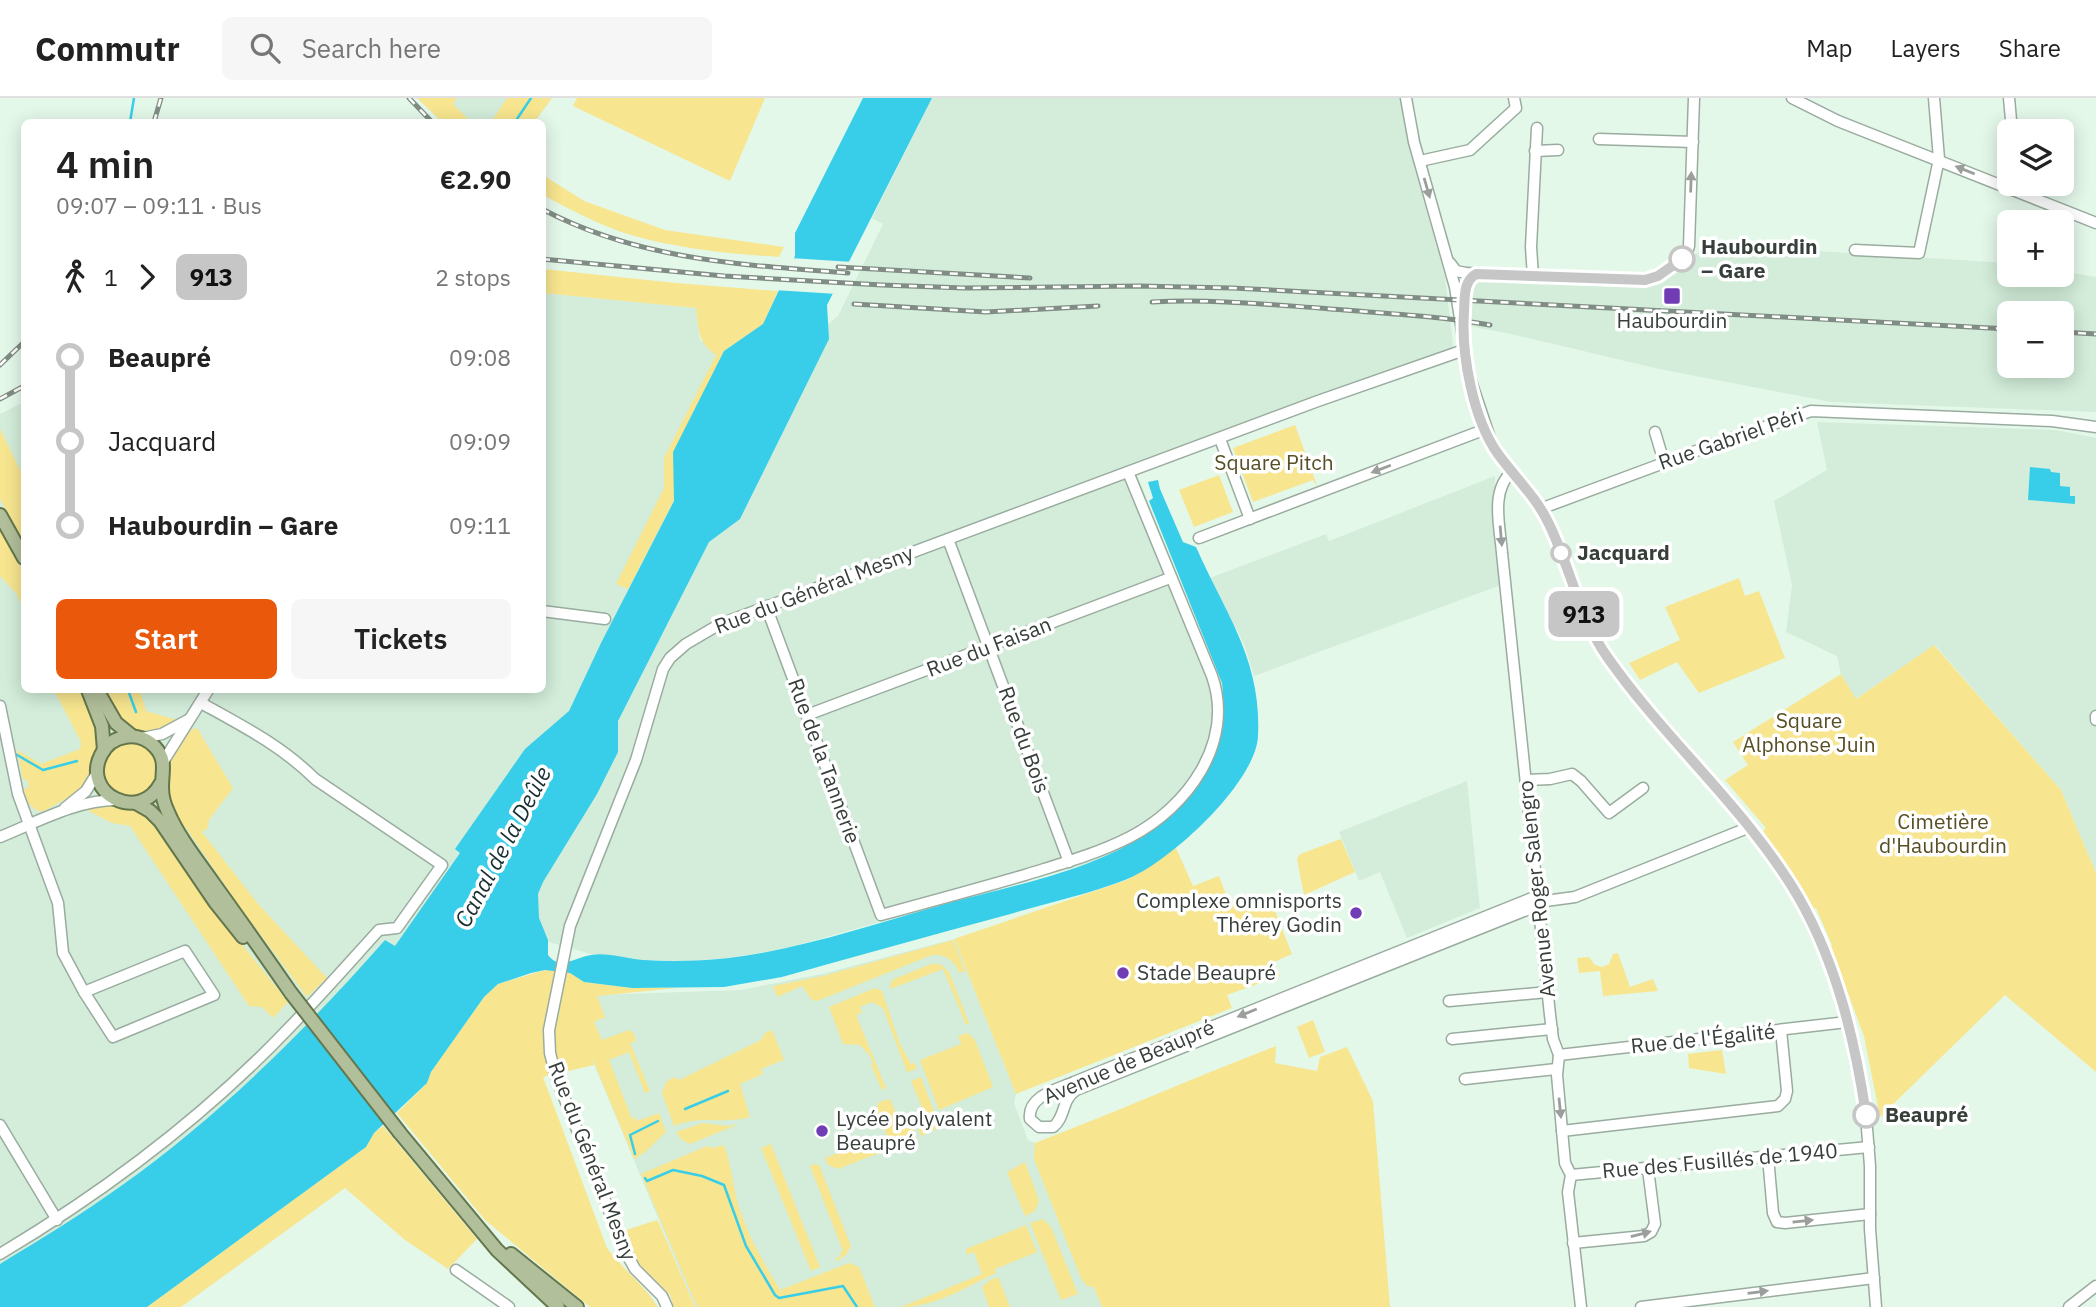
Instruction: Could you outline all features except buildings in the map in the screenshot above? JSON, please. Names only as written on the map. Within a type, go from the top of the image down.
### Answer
[{"type":"main road","points":[[0,515],[21,553]]},
{"type":"main road","points":[[89,693],[102,726],[104,750]]},
{"type":"main road","points":[[99,693],[116,723],[156,747],[163,762],[164,775],[161,783],[153,794],[136,803]]},
{"type":"main road","points":[[137,737],[116,739],[104,750],[97,773],[104,789],[117,800],[136,803],[158,818],[223,913],[291,993],[448,1194],[511,1265],[558,1307]]},
{"type":"main road","points":[[161,783],[163,802],[175,825],[291,993]]},
{"type":"main road","points":[[448,1194],[516,1259],[577,1307]]},
{"type":"street","points":[[1406,98],[1420,161],[1445,249],[1456,271],[1476,274],[1649,279],[1682,259],[1688,250],[1694,98]]},
{"type":"street","points":[[1792,98],[1838,121],[1997,181]]},
{"type":"street","points":[[1855,250],[1919,253],[1939,159],[1934,98]]},
{"type":"street","points":[[2009,98],[2011,119]]},
{"type":"street","points":[[1420,161],[1470,150],[1515,103]]},
{"type":"street","points":[[1533,276],[1531,247],[1537,128]]},
{"type":"street","points":[[1600,139],[1693,142]]},
{"type":"street","points":[[1535,151],[1558,150]]},
{"type":"street","points":[[2034,196],[2096,223]]},
{"type":"street","points":[[1445,249],[1446,262],[1456,290],[1473,392],[1494,448],[1551,527],[1588,622],[1603,650],[1634,692],[1751,827],[1797,895],[1839,988],[1863,1100],[1869,1147],[1870,1214],[1877,1307]]},
{"type":"street","points":[[1463,344],[1466,285],[1476,274]]},
{"type":"street","name":"Rue du Général Mesny","points":[[667,1307],[662,1296],[642,1278],[631,1263],[554,1069],[549,1040],[565,945],[575,911],[636,760],[655,692],[666,665],[686,644],[710,629],[766,606],[1220,439],[1395,373],[1463,344]]},
{"type":"street","name":"Rue Gabriel Péri","points":[[1540,509],[1664,462],[1799,414],[1818,410],[2052,421],[2096,427]]},
{"type":"street","points":[[1199,538],[1486,429]]},
{"type":"street","points":[[1655,432],[1664,462]]},
{"type":"street","points":[[1220,439],[1250,519]]},
{"type":"street","points":[[1069,862],[1120,842],[1150,824],[1191,786],[1212,748],[1218,717],[1216,688],[1128,472]]},
{"type":"street","name":"Avenue Roger Salengro","points":[[1512,472],[1502,483],[1499,497],[1538,901],[1552,1029],[1559,1055],[1556,1069],[1565,1163],[1571,1175],[1568,1192],[1581,1307]]},
{"type":"street","name":"Rue du Bois","points":[[948,539],[1069,862]]},
{"type":"street","name":"Rue du Faisan","points":[[807,715],[1170,579]]},
{"type":"street","name":"Rue de la Tannerie","points":[[766,606],[881,915],[1069,862]]},
{"type":"street","points":[[546,612],[605,619]]},
{"type":"street","points":[[163,762],[206,693]]},
{"type":"street","points":[[0,706],[16,787],[58,903],[63,953],[84,992],[113,1037],[214,995],[185,951],[84,992]]},
{"type":"street","points":[[137,737],[156,736],[177,727],[198,708]]},
{"type":"street","points":[[0,1254],[57,1220],[156,1146],[247,1069],[289,1029],[379,930],[397,928],[442,865],[325,786],[297,761],[240,724],[198,708]]},
{"type":"street","points":[[60,812],[86,791],[97,773]]},
{"type":"street","points":[[1526,780],[1550,779],[1569,774],[1576,776],[1609,813],[1643,788]]},
{"type":"street","points":[[0,837],[60,812],[93,802],[117,800]]},
{"type":"street","points":[[1538,901],[1575,897],[1751,827]]},
{"type":"street","name":"Avenue de Beaupré","points":[[1538,901],[1076,1090],[1067,1098],[1060,1119],[1054,1127],[1039,1127],[1030,1119],[1029,1112],[1034,1103],[1067,1085],[1538,901]]},
{"type":"street","points":[[1450,1001],[1548,992]]},
{"type":"street","name":"Rue de l'Égalité","points":[[1559,1055],[1847,1022]]},
{"type":"street","points":[[1452,1039],[1552,1029]]},
{"type":"street","points":[[1562,1131],[1778,1106],[1785,1099],[1787,1091],[1781,1030]]},
{"type":"street","points":[[1465,1079],[1556,1069]]},
{"type":"street","points":[[0,1125],[57,1220]]},
{"type":"street","name":"Rue des Fusillés de 1940","points":[[1571,1175],[1869,1147]]},
{"type":"street","points":[[1769,1157],[1773,1213],[1777,1222],[1870,1214]]},
{"type":"street","points":[[1573,1243],[1644,1236],[1651,1232],[1655,1224],[1648,1169]]},
{"type":"street","points":[[456,1270],[509,1307]]},
{"type":"street","points":[[1642,1307],[1874,1278]]},
{"type":"street","points":[[2069,1307],[2096,1286]]},
{"type":"shaded area","points":[[446,98],[552,98],[537,119],[468,119]]},
{"type":"shaded area","points":[[932,98],[1400,98],[1410,151],[1445,277],[1454,353],[1135,470],[1222,683],[1225,708],[1221,740],[1202,779],[1174,810],[1148,832],[1095,862],[783,949],[728,958],[645,960],[591,954],[514,932],[303,1035],[109,1213],[0,1287],[0,414],[21,404],[21,693],[546,693],[546,293],[696,308],[700,340],[759,380],[838,316],[883,224],[872,218]]},
{"type":"shaded area","points":[[1753,247],[1997,262],[1997,287],[2074,287],[2074,273],[2096,277],[2096,412],[1831,402],[1659,369],[1469,326],[1473,281],[1656,285],[1697,253],[1752,254]]},
{"type":"shaded area","points":[[1817,422],[2056,430],[2096,438],[2096,873],[2061,790],[1935,645],[1855,699],[1841,674],[1837,656],[1786,632],[1792,585],[1774,501],[1827,470]]},
{"type":"shaded area","points":[[1495,476],[1494,514],[1501,585],[1254,676],[1244,644],[1210,578],[1326,534],[1329,541]]},
{"type":"shaded area","points":[[1467,781],[1480,908],[1407,938],[1380,872],[1359,881],[1339,832]]},
{"type":"shaded area","name":"Lycée polyvalent Beaupré","points":[[954,939],[1016,1094],[1014,1103],[1028,1140],[1035,1143],[1102,1307],[695,1307],[574,1016],[594,995],[741,990],[822,974]]},
{"type":"green space","points":[[417,98],[457,98],[453,104],[468,119],[439,119]]},
{"type":"green space","points":[[507,98],[552,98],[536,119],[493,119]]},
{"type":"green space","points":[[577,98],[765,98],[730,181],[573,106]]},
{"type":"green space","points":[[546,177],[584,201],[665,230],[784,247],[779,257],[696,249],[633,236],[546,196]]},
{"type":"green space","points":[[546,269],[778,291],[763,324],[724,351],[674,452],[674,500],[628,589],[616,584],[664,488],[664,458],[716,355],[702,340],[696,308],[546,293]]},
{"type":"green space","name":"Square Pitch","points":[[1295,425],[1318,488],[1313,480],[1253,502],[1233,448]]},
{"type":"green space","points":[[0,429],[21,472],[21,538],[0,499]]},
{"type":"green space","points":[[1219,475],[1233,512],[1194,527],[1179,490]]},
{"type":"green space","points":[[0,529],[21,568],[21,604],[16,593],[0,576]]},
{"type":"green space","points":[[1739,578],[1745,596],[1759,591],[1785,658],[1699,693],[1677,662],[1640,680],[1629,663],[1680,640],[1665,607]]},
{"type":"green space","name":"Cimetière d'Haubourdin","points":[[1934,645],[2061,790],[2096,873],[2096,1072],[2005,995],[1880,1117],[1864,1036],[1816,908],[1813,909],[1763,831],[1766,828],[1725,780],[1748,765],[1733,742],[1841,674],[1856,699]]},
{"type":"green space","points":[[56,693],[82,693],[100,737],[87,783],[80,791],[44,811],[37,811],[26,801],[23,790],[29,787],[27,779],[23,780],[17,750],[41,764],[80,749],[81,742]]},
{"type":"green space","points":[[108,693],[141,693],[146,711],[177,720],[154,731],[136,730],[118,719]]},
{"type":"green space","points":[[197,728],[233,788],[209,820],[208,828],[202,832],[259,905],[327,978],[307,997],[182,826],[166,796],[171,753],[190,730]]},
{"type":"green space","points":[[131,743],[150,751],[158,770],[150,789],[131,797],[112,789],[104,770],[112,751]]},
{"type":"green space","points":[[110,803],[144,812],[154,823],[208,902],[288,1002],[273,1018],[262,1007],[249,1006],[130,826],[112,823],[85,809]]},
{"type":"green space","points":[[1341,839],[1355,872],[1304,895],[1297,859],[1300,854]]},
{"type":"green space","name":"Stade Beaupré","points":[[1176,848],[1193,886],[1219,876],[1229,902],[1246,894],[1249,900],[1268,893],[1292,954],[1274,962],[1280,976],[1227,995],[1232,1008],[1016,1094],[954,939],[1127,880]]},
{"type":"green space","points":[[953,940],[965,971],[959,973],[949,959],[932,955],[817,1001],[812,1000],[802,986],[777,997],[773,986],[823,976]]},
{"type":"green space","points":[[1618,953],[1630,987],[1653,979],[1658,991],[1603,996],[1600,971],[1579,973],[1577,958],[1589,957],[1595,965],[1602,967],[1609,964],[1613,954]]},
{"type":"green space","points":[[931,964],[940,964],[949,972],[969,1023],[966,1025],[943,969],[890,989],[894,979]]},
{"type":"green space","points":[[545,970],[570,972],[584,982],[632,988],[677,988],[597,996],[605,1017],[594,1022],[602,1040],[629,1030],[634,1033],[636,1041],[630,1043],[650,1091],[645,1093],[629,1052],[609,1060],[632,1119],[635,1117],[637,1121],[659,1113],[666,1132],[644,1153],[634,1159],[590,1053],[594,1065],[543,1077],[607,1248],[658,1307],[590,1307],[485,1220],[397,1113],[427,1083],[431,1072],[484,997],[498,984]]},
{"type":"green space","points":[[875,988],[882,991],[900,1044],[911,1064],[915,1063],[917,1069],[907,1072],[883,1008],[872,1002],[860,1007],[862,1013],[856,1015],[886,1088],[882,1090],[870,1056],[860,1045],[843,1044],[829,1007]]},
{"type":"green space","points":[[1313,1020],[1325,1052],[1309,1058],[1297,1027]]},
{"type":"green space","points":[[772,1030],[784,1060],[761,1069],[763,1074],[740,1084],[750,1117],[685,1122],[674,1126],[662,1093],[666,1082],[674,1077],[679,1080],[761,1040],[765,1033]]},
{"type":"green space","points":[[968,1033],[975,1040],[993,1087],[939,1110],[920,1060],[961,1044],[958,1036]]},
{"type":"green space","points":[[1276,1046],[1275,1063],[1317,1071],[1320,1057],[1347,1047],[1373,1101],[1390,1307],[1102,1307],[1094,1287],[1087,1286],[1081,1278],[1034,1159],[1035,1143]]},
{"type":"green space","points":[[1722,1050],[1726,1074],[1689,1068],[1688,1054]]},
{"type":"green space","points":[[921,1077],[940,1127],[921,1136],[918,1128],[924,1126],[922,1121],[927,1119],[911,1081]]},
{"type":"green space","points":[[890,1099],[902,1128],[912,1124],[917,1138],[891,1145],[876,1110],[879,1102]]},
{"type":"green space","points":[[703,1123],[727,1126],[739,1124],[690,1144],[682,1140],[676,1132]]},
{"type":"green space","points":[[383,1126],[477,1239],[448,1269],[405,1240],[345,1188],[181,1307],[147,1307],[366,1147],[374,1133]]},
{"type":"green space","points":[[877,1138],[884,1151],[838,1169],[828,1165],[825,1158]]},
{"type":"green space","points":[[771,1144],[820,1267],[811,1271],[761,1148]]},
{"type":"green space","points":[[723,1145],[744,1222],[780,1290],[849,1263],[859,1267],[875,1307],[697,1307],[641,1174],[707,1146],[713,1148]]},
{"type":"green space","points":[[1025,1162],[1039,1201],[1035,1211],[1025,1216],[1007,1172]]},
{"type":"green space","points":[[819,1165],[851,1246],[846,1255],[837,1261],[836,1258],[841,1256],[843,1251],[810,1166]]},
{"type":"green space","points":[[1043,1219],[1051,1227],[1078,1294],[1061,1300],[1030,1223]]},
{"type":"green space","points":[[657,1220],[695,1307],[674,1307],[670,1295],[637,1262],[623,1231]]},
{"type":"green space","points":[[1026,1225],[1037,1252],[995,1269],[996,1273],[950,1295],[926,1304],[901,1307],[982,1274],[974,1252],[967,1255],[966,1249]]},
{"type":"green space","points":[[998,1277],[1010,1307],[989,1307],[982,1287]]},
{"type":"water","name":"Canal de la Deûle","points":[[863,98],[932,98],[827,305],[829,339],[740,519],[709,542],[618,721],[618,752],[597,794],[543,882],[538,894],[539,918],[548,940],[548,955],[563,963],[597,954],[644,960],[686,961],[729,958],[784,949],[1051,876],[1104,857],[1149,831],[1184,801],[1208,768],[1221,730],[1223,708],[1222,683],[1149,501],[1153,498],[1148,482],[1158,480],[1183,542],[1196,547],[1248,660],[1258,709],[1258,736],[1253,755],[1242,776],[1207,820],[1164,857],[1125,880],[1080,895],[782,977],[724,987],[632,988],[584,982],[570,973],[545,970],[498,984],[484,997],[431,1072],[427,1083],[374,1133],[366,1147],[147,1307],[0,1307],[0,1264],[106,1196],[192,1131],[260,1071],[324,1007],[385,940],[395,946],[460,853],[455,849],[525,749],[569,711],[674,501],[673,452],[724,351],[763,324],[795,256],[795,233]]},
{"type":"water","points":[[2030,467],[2060,473],[2060,486],[2070,487],[2070,496],[2075,496],[2075,504],[2028,500]]},
{"type":"pier","points":[[790,258],[853,262],[837,294],[774,290]]},
{"type":"waterway","points":[[130,119],[134,98]]},
{"type":"waterway","points":[[517,119],[531,98]]},
{"type":"waterway","points":[[129,693],[136,712]]},
{"type":"waterway","points":[[12,752],[43,770],[77,761]]},
{"type":"waterway","points":[[685,1109],[728,1091]]},
{"type":"waterway","points":[[635,1154],[630,1135],[658,1121]]},
{"type":"waterway","points":[[645,1178],[647,1181],[673,1170],[702,1176],[724,1185],[746,1246],[775,1295],[779,1298],[843,1286],[857,1307]]},
{"type":"railway","points":[[155,119],[161,98]]},
{"type":"railway","points":[[409,98],[429,119]]},
{"type":"railway","points":[[546,211],[578,226],[653,250],[730,263],[848,273]]},
{"type":"railway","points":[[546,259],[724,276],[882,285],[964,288],[1232,288],[1997,328]]},
{"type":"railway","points":[[838,267],[1030,278]]},
{"type":"railway","points":[[1152,302],[1277,305],[1490,325]]},
{"type":"railway","points":[[854,304],[986,312],[1098,306]]},
{"type":"railway","points":[[2074,333],[2096,334]]},
{"type":"railway","points":[[0,365],[21,345]]},
{"type":"railway","points":[[0,399],[21,388]]},
{"type":"bus line","name":"913","points":[[1682,259],[1658,276],[1645,280],[1476,274],[1467,283],[1462,339],[1469,375],[1479,412],[1492,444],[1546,517],[1588,622],[1603,650],[1634,692],[1746,821],[1801,902],[1839,988],[1866,1115]]},
{"type":"place","name":"Haubourdin – Gare","points":[[1682,259]]},
{"type":"place","name":"Haubourdin","points":[[1672,296]]},
{"type":"place","name":"Jacquard","points":[[1561,553]]},
{"type":"place","name":"Complexe omnisports Thérey Godin","points":[[1356,913]]},
{"type":"place","name":"Stade Beaupré","points":[[1123,973]]},
{"type":"place","name":"Beaupré","points":[[1866,1115]]},
{"type":"place","name":"Lycée polyvalent Beaupré","points":[[822,1131]]},
{"type":"park label","name":"Square Alphonse Juin","points":[[1809,733]]}]
